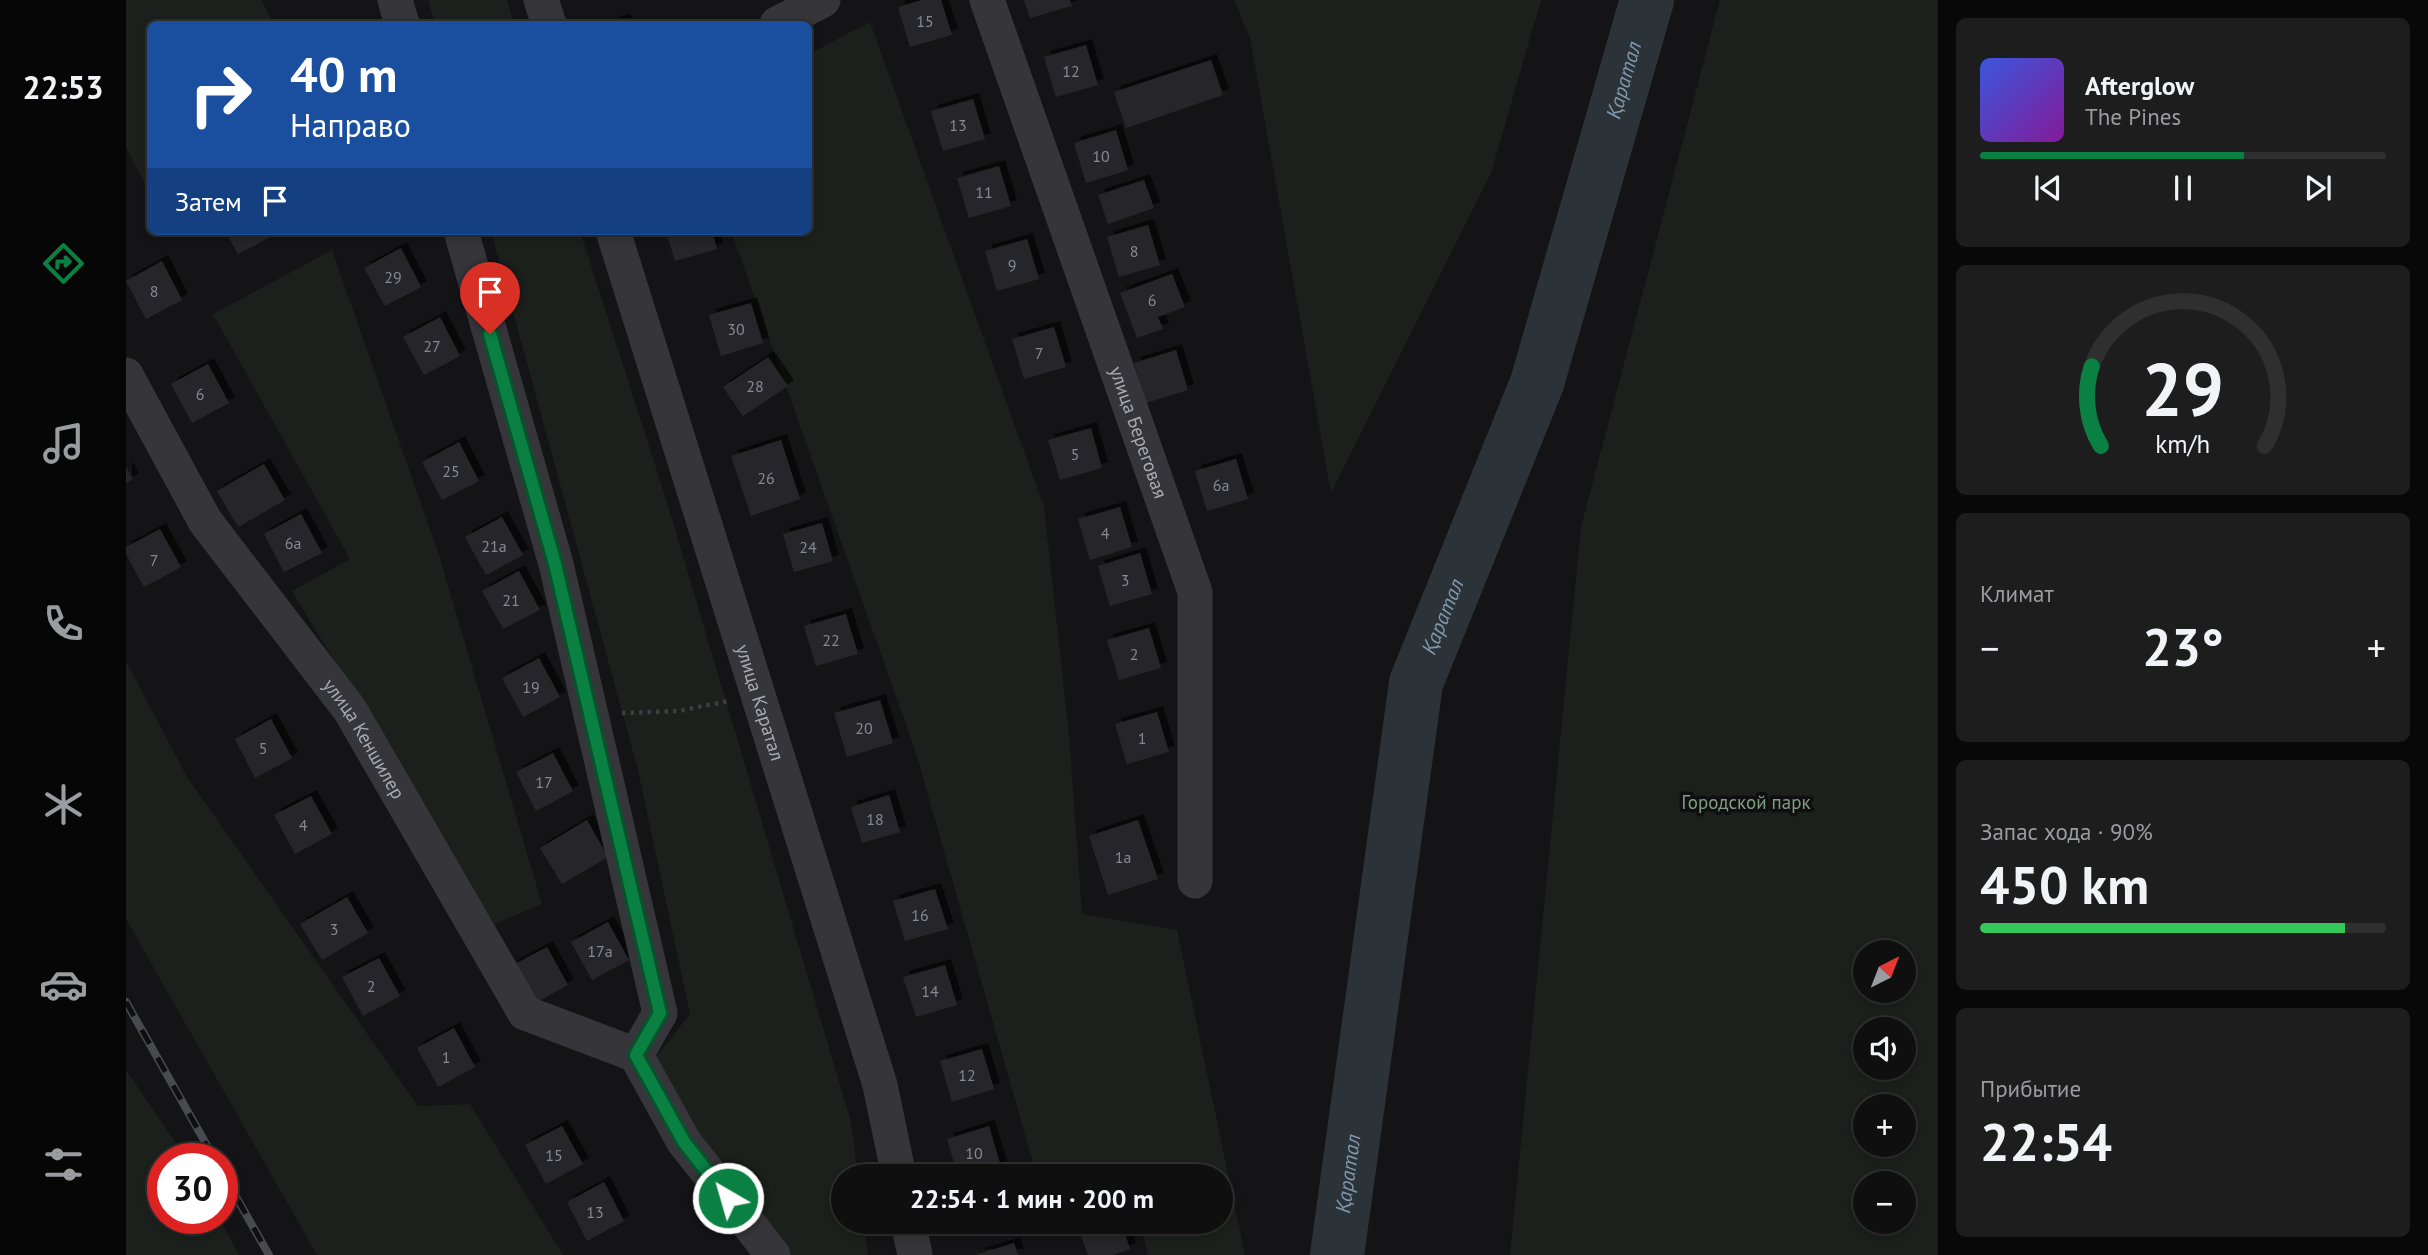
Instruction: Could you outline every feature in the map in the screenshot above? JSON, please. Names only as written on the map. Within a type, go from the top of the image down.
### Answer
[{"type":"street","points":[[395,0],[401,21]]},
{"type":"street","points":[[541,0],[548,21]]},
{"type":"street","points":[[783,21],[823,0]]},
{"type":"street","name":"улица Береговая","points":[[986,0],[1195,592],[1195,881]]},
{"type":"street","points":[[462,235],[555,564],[660,1013],[636,1055],[684,1142],[773,1255]]},
{"type":"street","name":"улица Каратал","points":[[614,235],[880,1085],[896,1164]]},
{"type":"street","name":"улица Кеншилер","points":[[126,375],[205,521],[350,710],[525,1013],[636,1055]]},
{"type":"street","points":[[911,1234],[915,1255]]},
{"type":"path","points":[[635,713],[679,711],[757,694]]},
{"type":"green space","points":[[126,0],[262,0],[272,21],[147,21],[147,188],[126,147]]},
{"type":"green space","points":[[428,0],[507,0],[513,21],[434,21]]},
{"type":"green space","points":[[1234,0],[1541,0],[1491,173],[1331,493],[1250,38]]},
{"type":"green space","name":"Городской парк","points":[[1720,0],[1938,0],[1938,1255],[1510,1255],[1581,527]]},
{"type":"green space","points":[[870,22],[1044,507],[1069,735],[1082,914],[1177,930],[1226,1164],[1034,1164],[915,750],[732,235],[812,235],[812,52]]},
{"type":"green space","points":[[492,235],[581,235],[666,499],[851,1122],[856,1164],[831,1164],[831,1234],[865,1234],[868,1255],[773,1255],[645,1071],[690,1014],[638,770]]},
{"type":"green space","points":[[332,250],[438,552],[542,904],[494,924],[292,591],[350,559],[213,314]]},
{"type":"green space","points":[[126,661],[187,777],[418,1106],[470,1104],[563,1255],[317,1255],[126,919]]},
{"type":"green space","points":[[126,1070],[176,1143],[147,1143],[147,1234],[228,1234],[239,1255],[126,1255]]},
{"type":"green space","points":[[1233,1198],[1245,1255],[1148,1255],[1143,1234],[1233,1234]]},
{"type":"building","points":[[922,0],[941,0],[952,35],[910,47],[898,7]]},
{"type":"building","points":[[1024,0],[1070,0],[1072,6],[1030,18]]},
{"type":"building","points":[[1086,45],[1098,85],[1056,97],[1044,57]]},
{"type":"building","points":[[1211,60],[1223,95],[1126,128],[1114,92]]},
{"type":"building","points":[[973,99],[985,139],[943,151],[931,111]]},
{"type":"building","points":[[1116,130],[1128,170],[1086,183],[1074,143]]},
{"type":"building","points":[[999,166],[1011,206],[969,218],[957,178]]},
{"type":"building","points":[[1144,180],[1154,208],[1108,224],[1098,195]]},
{"type":"building","points":[[1148,225],[1160,265],[1119,277],[1107,237]]},
{"type":"building","points":[[227,235],[274,235],[238,254]]},
{"type":"building","points":[[667,235],[713,235],[717,249],[675,261]]},
{"type":"building","points":[[1027,239],[1039,279],[997,291],[985,251]]},
{"type":"building","points":[[401,248],[421,287],[385,306],[364,268]]},
{"type":"building","points":[[162,261],[182,300],[146,319],[126,281]]},
{"type":"building","points":[[1172,274],[1185,307],[1158,317],[1163,329],[1137,338],[1120,293]]},
{"type":"building","points":[[751,303],[763,343],[721,356],[709,315]]},
{"type":"building","points":[[440,317],[460,356],[424,375],[403,337]]},
{"type":"building","points":[[1054,327],[1066,367],[1024,379],[1012,339]]},
{"type":"building","points":[[1176,350],[1188,390],[1146,403],[1134,363]]},
{"type":"building","points":[[768,357],[788,386],[743,416],[723,387]]},
{"type":"building","points":[[208,364],[229,403],[192,423],[171,384]]},
{"type":"building","points":[[1091,428],[1102,468],[1060,480],[1048,440]]},
{"type":"building","points":[[781,440],[800,499],[751,516],[731,456]]},
{"type":"building","points":[[459,442],[479,481],[442,500],[422,462]]},
{"type":"building","points":[[1236,459],[1248,499],[1207,511],[1195,471]]},
{"type":"building","points":[[264,464],[285,500],[238,527],[217,491]]},
{"type":"building","points":[[126,467],[133,479],[126,483]]},
{"type":"building","points":[[1120,507],[1132,547],[1090,560],[1078,519]]},
{"type":"building","points":[[301,514],[322,553],[284,572],[264,534]]},
{"type":"building","points":[[502,517],[523,555],[486,575],[465,537]]},
{"type":"building","points":[[822,523],[833,561],[794,572],[783,534]]},
{"type":"building","points":[[160,529],[181,567],[144,587],[126,554],[126,547]]},
{"type":"building","points":[[1140,553],[1152,594],[1110,606],[1098,566]]},
{"type":"building","points":[[519,571],[540,610],[503,629],[482,591]]},
{"type":"building","points":[[846,614],[858,654],[816,666],[804,626]]},
{"type":"building","points":[[1149,628],[1161,668],[1119,680],[1107,640]]},
{"type":"building","points":[[539,658],[560,697],[523,717],[502,678]]},
{"type":"building","points":[[880,700],[893,743],[847,757],[834,713]]},
{"type":"building","points":[[1157,712],[1169,752],[1127,764],[1115,724]]},
{"type":"building","points":[[271,719],[292,758],[255,778],[235,739]]},
{"type":"building","points":[[553,753],[573,791],[536,811],[516,772]]},
{"type":"building","points":[[889,795],[900,832],[862,843],[851,807]]},
{"type":"building","points":[[311,796],[332,834],[295,854],[274,815]]},
{"type":"building","points":[[587,820],[608,857],[562,884],[540,848]]},
{"type":"building","points":[[1138,820],[1158,879],[1108,895],[1089,836]]},
{"type":"building","points":[[935,889],[948,929],[905,941],[893,901]]},
{"type":"building","points":[[347,897],[368,933],[322,960],[300,924]]},
{"type":"building","points":[[608,922],[629,960],[592,980],[571,942]]},
{"type":"building","points":[[547,947],[568,985],[531,1005],[511,966]]},
{"type":"building","points":[[379,958],[400,996],[363,1016],[342,977]]},
{"type":"building","points":[[945,965],[957,1005],[916,1017],[903,977]]},
{"type":"building","points":[[454,1028],[475,1067],[438,1087],[417,1048]]},
{"type":"building","points":[[982,1049],[994,1089],[952,1102],[940,1061]]},
{"type":"building","points":[[562,1126],[583,1164],[546,1184],[525,1145]]},
{"type":"building","points":[[989,1126],[1000,1164],[954,1164],[947,1139]]},
{"type":"building","points":[[604,1182],[624,1221],[587,1241],[567,1202]]},
{"type":"building","points":[[1080,1234],[1125,1234],[1130,1249],[1113,1255],[1088,1255]]},
{"type":"building","points":[[1014,1243],[1018,1255],[978,1255],[978,1254]]},
{"type":"waterway","name":"Қаратал","points":[[1337,1255],[1416,683],[1537,383],[1647,0]]},
{"type":"railway","points":[[126,1002],[206,1143]]},
{"type":"railway","points":[[238,1200],[269,1255]]},
{"type":"route","points":[[490,334],[555,564],[660,1013],[636,1055],[684,1142],[728,1198]]}]
